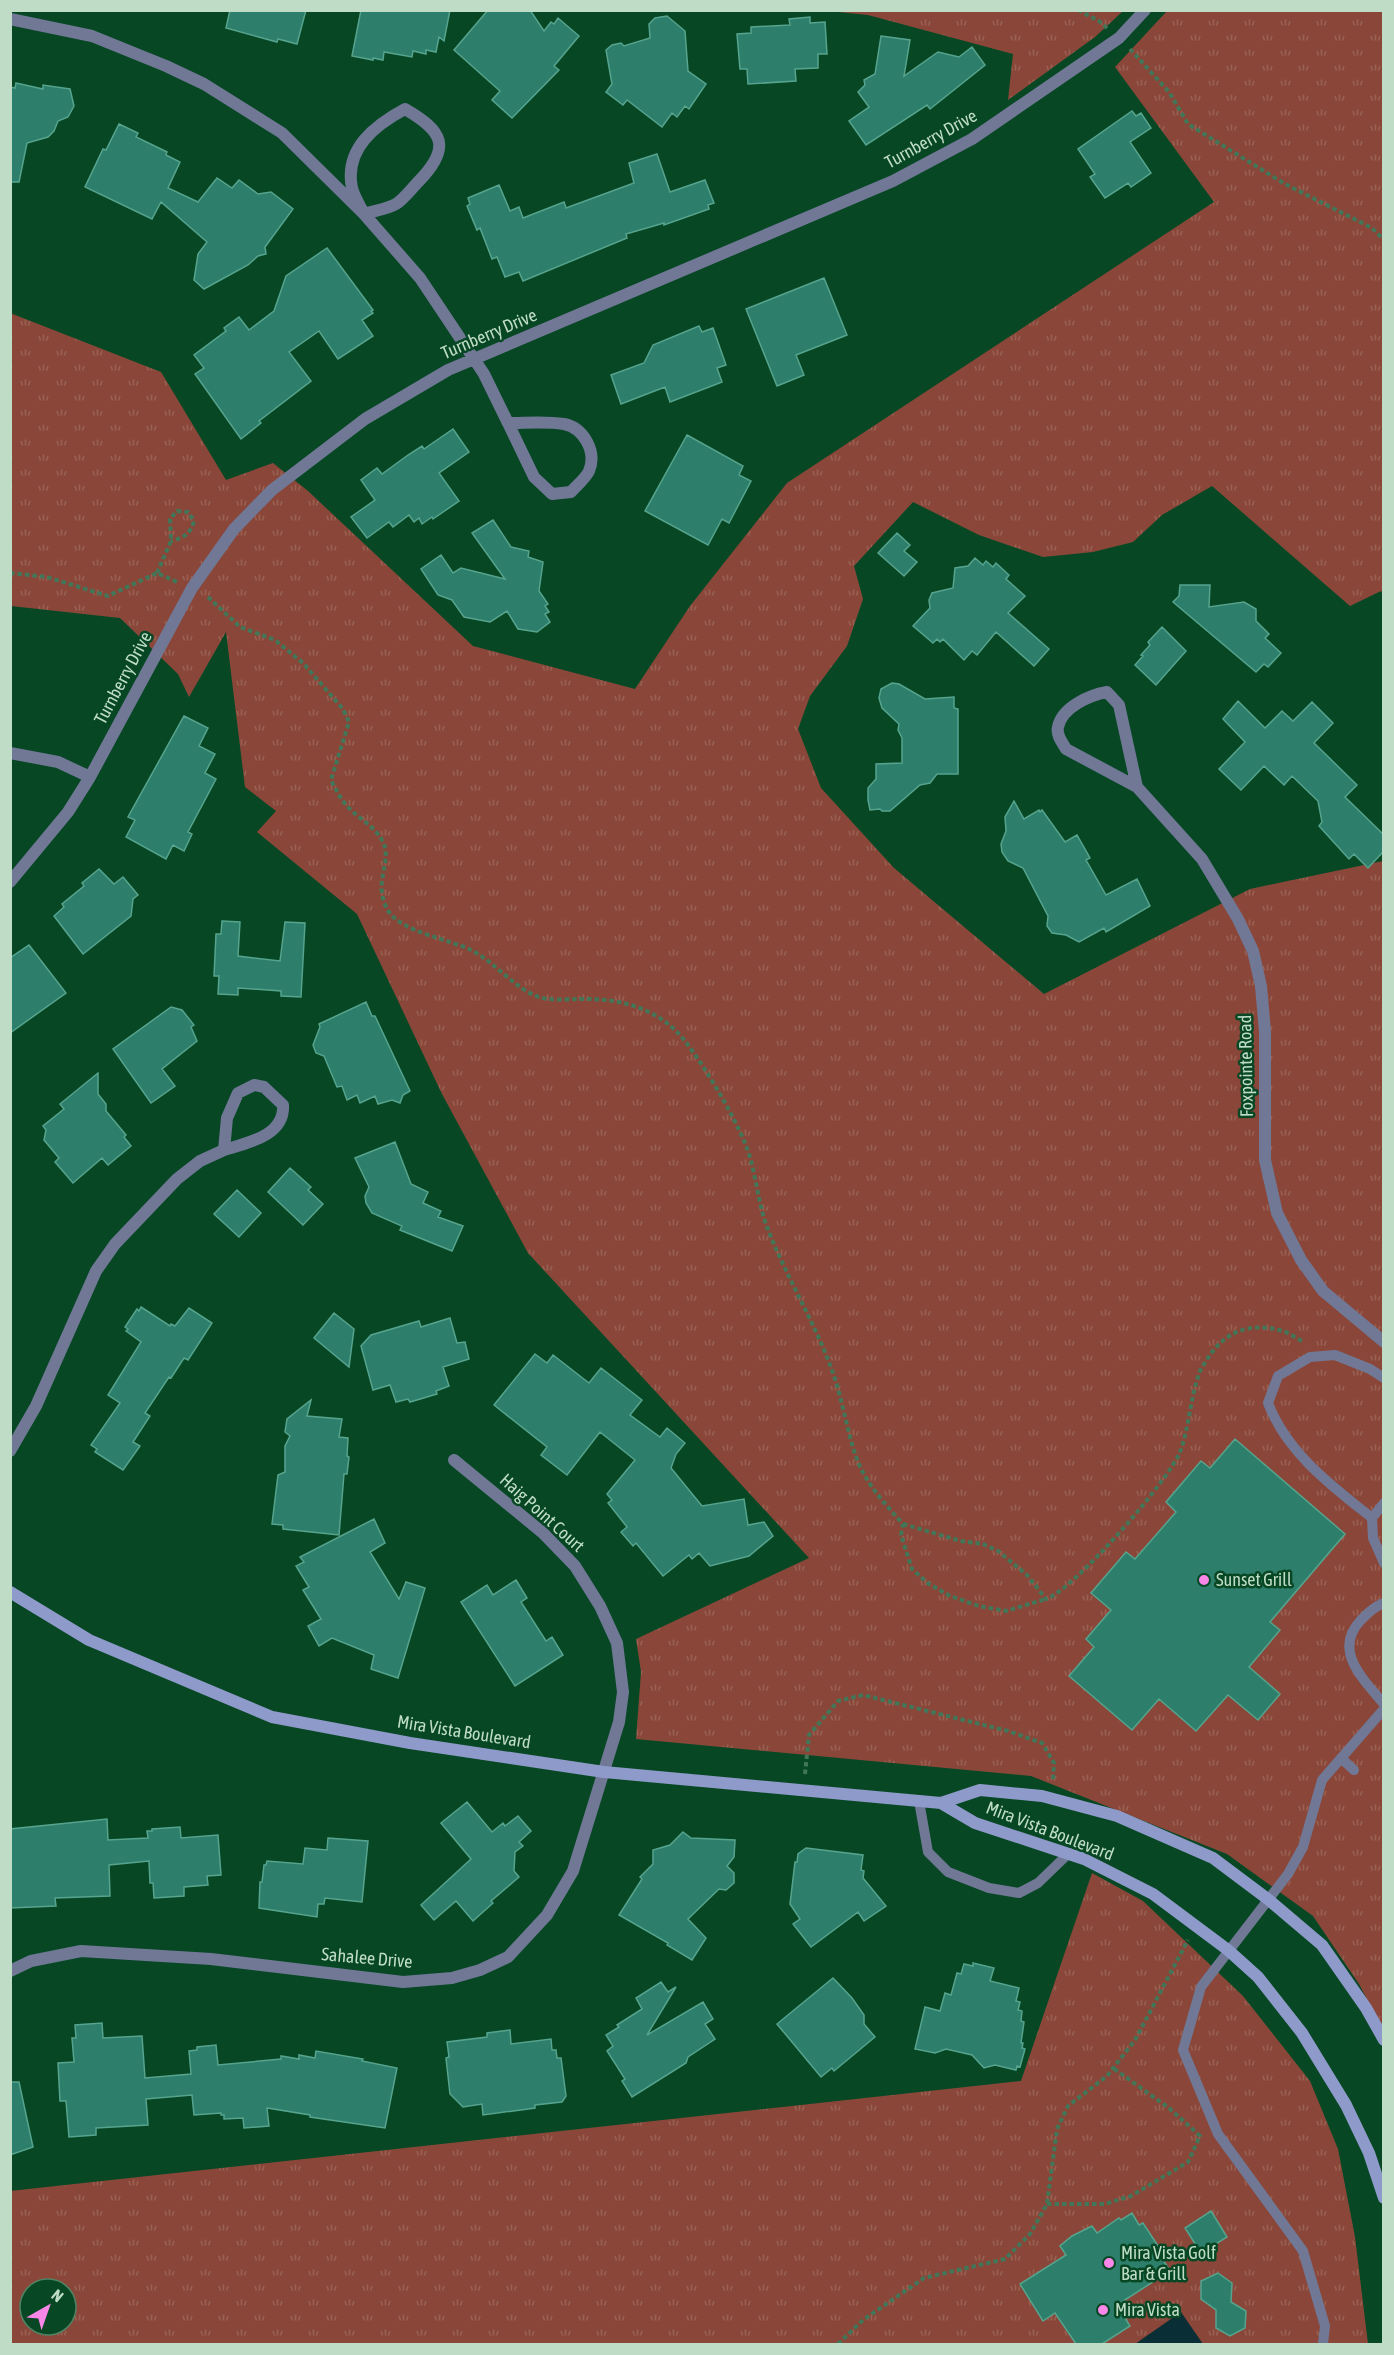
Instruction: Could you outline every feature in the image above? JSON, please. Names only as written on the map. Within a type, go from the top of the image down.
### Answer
[{"type":"street","name":"Turnberry Drive","points":[[10,882],[68,812],[90,777],[192,588],[234,529],[281,483],[365,419],[448,370],[892,181],[972,139],[1119,38],[1145,10]]},
{"type":"street","points":[[10,19],[92,36],[204,84],[282,133],[364,214],[420,278],[475,359],[534,477],[552,494],[571,492],[589,471],[591,454],[589,446],[577,428],[564,424],[508,423]]},
{"type":"street","points":[[405,109],[424,120],[439,137],[439,151],[435,164],[397,204],[364,214],[352,188],[352,162],[359,144],[387,119],[405,109]]},
{"type":"street","name":"Foxpointe Road","points":[[1137,787],[1119,705],[1107,692],[1094,694],[1067,712],[1058,726],[1059,737],[1066,749],[1137,787],[1202,859],[1238,919],[1253,951],[1261,987],[1265,1032],[1265,1160],[1277,1213],[1301,1260],[1323,1291],[1383,1342]]},
{"type":"street","points":[[10,753],[58,762],[90,777]]},
{"type":"street","points":[[10,1451],[36,1406],[96,1271],[116,1244],[177,1179],[200,1161],[263,1137],[278,1125],[283,1114],[283,1105],[264,1088],[254,1085],[238,1093],[227,1119],[224,1150]]},
{"type":"street","name":"Haig Point Court","points":[[454,1460],[543,1533],[575,1566],[600,1606],[617,1643],[623,1692],[619,1722],[604,1772]]},
{"type":"street","name":"Mira Vista Boulevard","points":[[10,1592],[89,1640],[272,1717],[410,1743],[604,1772],[941,1803],[980,1790],[1052,1798],[1118,1816],[1214,1858],[1269,1900],[1322,1945],[1366,2008],[1383,2040]]},
{"type":"street","name":"Sahalee Drive","points":[[10,1971],[31,1961],[81,1951],[211,1959],[403,1982],[452,1978],[480,1970],[508,1957],[547,1915],[573,1871],[604,1772]]},
{"type":"street","name":"Mira Vista Boulevard","points":[[941,1803],[975,1823],[1084,1859],[1153,1894],[1228,1950],[1258,1977],[1302,2033],[1346,2105],[1369,2153],[1383,2198]]},
{"type":"lane","points":[[1372,1518],[1324,1480],[1291,1443],[1274,1419],[1269,1403],[1278,1376],[1310,1358],[1335,1355],[1383,1378]]},
{"type":"lane","points":[[1383,1503],[1372,1518],[1374,1538],[1383,1563]]},
{"type":"lane","points":[[1383,1603],[1375,1606],[1353,1628],[1348,1647],[1355,1667],[1383,1704]]},
{"type":"lane","points":[[1323,2344],[1325,2326],[1303,2251],[1218,2134],[1183,2050],[1201,1988],[1288,1874],[1303,1847],[1323,1780],[1383,1709]]},
{"type":"lane","points":[[1341,1758],[1354,1770]]},
{"type":"lane","points":[[919,1801],[928,1852],[948,1872],[989,1888],[1019,1893],[1038,1883],[1068,1854]]},
{"type":"path","points":[[1078,10],[1099,21],[1119,38],[1169,92],[1188,124],[1285,184],[1372,228],[1383,240]]},
{"type":"path","points":[[10,573],[47,577],[108,596],[157,573],[171,541],[170,519],[177,511],[188,512],[195,521],[191,530],[181,538],[171,541]]},
{"type":"path","points":[[157,573],[209,597],[240,627],[275,640],[303,663],[343,709],[349,722],[332,780],[338,794],[348,807],[375,830],[384,844],[385,858],[380,891],[390,913],[405,927],[473,951],[525,990],[540,998],[594,999],[644,1008],[666,1021],[685,1041],[729,1111],[746,1144],[767,1226],[786,1272],[816,1329],[834,1375],[858,1462],[879,1497],[903,1524],[961,1541],[983,1544],[998,1551],[1028,1575],[1046,1599]]},
{"type":"path","points":[[903,1524],[901,1535],[912,1569],[929,1584],[950,1596],[979,1606],[1006,1611],[1055,1596],[1094,1561],[1143,1504],[1179,1454],[1192,1409],[1198,1375],[1214,1348],[1232,1333],[1256,1327],[1281,1330],[1305,1343]]},
{"type":"path","points":[[804,1791],[809,1735],[838,1701],[863,1695],[1008,1731],[1042,1743],[1054,1763],[1052,1798]]},
{"type":"path","points":[[838,2344],[863,2320],[924,2277],[1005,2259],[1030,2234],[1047,2204],[1057,2129],[1068,2106],[1107,2076],[1135,2040],[1196,1926]]},
{"type":"path","points":[[1047,2204],[1105,2204],[1131,2196],[1188,2162],[1200,2136],[1169,2108],[1113,2068]]},
{"type":"green space","points":[[828,11],[1123,11],[1095,37],[1008,100],[1013,54],[868,15]]},
{"type":"green space","points":[[1167,11],[1383,11],[1383,594],[1381,591],[1350,606],[1212,486],[1162,515],[1133,542],[1093,552],[1043,557],[979,535],[913,502],[854,566],[863,599],[847,646],[810,696],[798,729],[821,788],[894,868],[1044,994],[1250,889],[1383,861],[1383,2030],[1359,1984],[1313,1916],[1227,1854],[1031,1776],[636,1739],[641,1672],[636,1639],[809,1558],[528,1253],[442,1094],[357,914],[257,832],[276,811],[245,787],[226,632],[189,697],[178,674],[120,618],[11,606],[10,313],[161,372],[226,480],[273,463],[308,491],[473,646],[635,689],[690,606],[787,483],[1214,202],[1115,67]]},
{"type":"green space","points":[[1092,1873],[1143,1901],[1243,1996],[1310,2081],[1338,2149],[1355,2237],[1368,2344],[11,2344],[10,2191],[1021,2081]]},
{"type":"water","points":[[1181,2312],[1203,2344],[1135,2344]]},
{"type":"building","points":[[230,10],[306,10],[297,44],[278,39],[277,42],[226,28]]},
{"type":"building","points":[[361,10],[450,10],[444,41],[439,37],[436,52],[426,50],[426,54],[413,51],[412,57],[384,52],[383,60],[373,58],[373,60],[352,56]]},
{"type":"building","points":[[488,10],[530,10],[544,31],[551,22],[554,24],[558,18],[579,36],[554,66],[559,70],[512,118],[492,100],[500,91],[454,50]]},
{"type":"building","points":[[667,16],[685,31],[688,71],[706,84],[689,109],[685,106],[677,117],[672,113],[662,127],[627,100],[623,105],[606,92],[612,84],[606,50],[612,45],[621,43],[624,46],[650,38],[649,24],[655,18]]},
{"type":"building","points":[[810,17],[810,23],[825,22],[827,54],[818,54],[818,68],[795,69],[796,81],[748,84],[747,69],[740,69],[737,34],[751,33],[751,27],[790,25],[789,19]]},
{"type":"building","points":[[881,36],[910,40],[904,76],[938,52],[959,57],[972,47],[985,65],[930,109],[927,105],[866,145],[849,121],[869,107],[858,92],[865,85],[864,80],[875,74]]},
{"type":"building","points":[[16,83],[43,89],[43,85],[70,89],[74,106],[68,117],[58,121],[54,131],[48,137],[27,143],[19,182],[10,182],[10,87],[15,88]]},
{"type":"building","points":[[1132,111],[1136,116],[1141,113],[1151,128],[1130,142],[1151,173],[1131,187],[1128,183],[1105,198],[1090,177],[1095,174],[1078,149]]},
{"type":"building","points":[[119,124],[138,133],[136,137],[167,152],[166,155],[180,162],[168,188],[198,202],[217,178],[232,188],[239,180],[258,194],[271,192],[293,209],[265,247],[266,254],[258,256],[248,265],[204,289],[194,280],[198,254],[207,242],[161,202],[152,219],[85,187],[103,149],[106,150]]},
{"type":"building","points":[[657,154],[670,192],[705,180],[714,203],[708,205],[709,209],[664,225],[664,223],[626,234],[627,238],[523,281],[519,272],[505,277],[497,257],[492,259],[480,228],[477,230],[467,206],[470,204],[468,198],[499,185],[510,211],[519,207],[523,218],[564,202],[566,208],[634,183],[629,163]]},
{"type":"building","points":[[327,248],[373,310],[371,311],[373,313],[362,320],[373,336],[338,359],[319,331],[289,352],[311,381],[259,421],[261,423],[241,439],[195,374],[204,368],[194,355],[226,331],[224,328],[239,317],[249,330],[274,311],[286,276]]},
{"type":"building","points":[[824,278],[847,335],[796,355],[804,375],[777,386],[746,309]]},
{"type":"building","points":[[699,326],[702,332],[713,328],[726,365],[717,368],[722,382],[670,402],[665,387],[621,404],[611,375],[644,363],[653,345]]},
{"type":"building","points":[[453,429],[469,452],[439,473],[459,501],[422,524],[419,518],[414,522],[409,515],[393,527],[389,522],[367,538],[351,517],[375,500],[361,480],[377,468],[382,474],[422,446],[424,449]]},
{"type":"building","points":[[687,435],[743,466],[739,475],[751,481],[729,523],[722,519],[708,545],[645,511]]},
{"type":"building","points":[[493,520],[511,547],[529,551],[528,557],[543,562],[539,591],[548,604],[545,606],[549,612],[545,614],[550,622],[537,632],[518,629],[507,611],[490,622],[464,617],[452,600],[438,595],[421,569],[441,555],[453,573],[461,568],[505,579],[472,533]]},
{"type":"building","points":[[897,533],[910,545],[904,551],[917,562],[904,576],[878,553]]},
{"type":"building","points":[[975,558],[983,565],[986,561],[993,567],[996,563],[1009,575],[1006,579],[1025,596],[1008,613],[1049,649],[1034,666],[996,632],[977,655],[972,651],[964,660],[943,639],[940,642],[937,639],[933,643],[913,626],[930,608],[929,600],[932,593],[953,588],[955,568],[968,566]]},
{"type":"building","points":[[1180,585],[1210,585],[1209,607],[1244,602],[1256,609],[1256,621],[1269,634],[1265,638],[1281,653],[1268,667],[1264,664],[1256,672],[1173,602],[1179,596]]},
{"type":"building","points":[[1162,627],[1186,651],[1156,685],[1135,665],[1150,645],[1148,642]]},
{"type":"building","points":[[892,683],[899,684],[925,699],[954,697],[954,708],[958,709],[958,774],[937,774],[930,783],[920,785],[890,811],[870,810],[868,788],[876,779],[876,764],[902,763],[902,738],[898,730],[899,724],[882,708],[879,698],[881,689]]},
{"type":"building","points":[[1238,701],[1265,728],[1282,711],[1293,721],[1312,702],[1333,723],[1314,743],[1357,785],[1345,797],[1383,834],[1383,852],[1368,868],[1354,854],[1349,859],[1319,826],[1322,822],[1318,801],[1292,776],[1284,785],[1264,766],[1241,790],[1219,769],[1245,742],[1223,719]]},
{"type":"building","points":[[184,716],[208,728],[199,746],[215,754],[205,773],[216,779],[188,832],[192,834],[184,851],[173,845],[166,859],[126,837],[135,820],[128,817]]},
{"type":"building","points":[[1014,801],[1024,819],[1042,810],[1065,842],[1077,835],[1090,858],[1086,860],[1106,895],[1137,879],[1150,906],[1106,932],[1104,928],[1079,942],[1066,935],[1052,933],[1047,926],[1048,916],[1023,868],[1008,861],[1002,852],[1001,844],[1006,831],[1005,817]]},
{"type":"building","points":[[99,869],[114,884],[123,877],[138,895],[133,899],[131,916],[83,954],[54,916],[64,907],[62,904],[84,886],[82,883]]},
{"type":"building","points":[[222,921],[240,922],[238,956],[280,961],[285,922],[305,923],[301,997],[281,996],[281,991],[238,988],[238,995],[218,994],[219,976],[214,976],[216,934],[221,934]]},
{"type":"building","points":[[29,945],[66,993],[10,1033],[10,958]]},
{"type":"building","points":[[366,1002],[372,1016],[375,1016],[410,1091],[403,1095],[400,1103],[392,1100],[378,1104],[375,1096],[360,1103],[357,1095],[347,1100],[342,1086],[337,1087],[324,1056],[316,1053],[313,1045],[319,1024]]},
{"type":"building","points":[[171,1007],[182,1010],[194,1025],[191,1027],[197,1041],[162,1069],[175,1086],[151,1103],[113,1049]]},
{"type":"building","points":[[98,1073],[98,1094],[106,1104],[106,1111],[126,1135],[124,1137],[131,1146],[108,1165],[102,1158],[73,1183],[55,1162],[59,1158],[44,1140],[46,1130],[43,1126],[64,1109],[60,1104]]},
{"type":"building","points":[[395,1142],[411,1184],[428,1192],[423,1203],[441,1211],[438,1217],[463,1226],[452,1251],[400,1230],[402,1226],[372,1213],[366,1203],[365,1196],[369,1187],[355,1158]]},
{"type":"building","points":[[290,1168],[311,1187],[308,1190],[323,1204],[303,1225],[268,1192]]},
{"type":"building","points":[[237,1190],[261,1213],[239,1237],[214,1214]]},
{"type":"building","points":[[141,1307],[170,1326],[171,1324],[175,1326],[189,1308],[212,1323],[188,1360],[184,1358],[145,1413],[150,1416],[133,1442],[140,1446],[123,1470],[95,1452],[97,1449],[91,1445],[120,1403],[108,1395],[141,1342],[126,1331],[128,1329],[125,1327],[137,1309],[139,1311]]},
{"type":"building","points":[[334,1313],[354,1329],[349,1367],[314,1338]]},
{"type":"building","points":[[450,1318],[457,1343],[465,1342],[469,1359],[443,1367],[449,1386],[436,1391],[437,1394],[410,1402],[408,1399],[396,1402],[390,1385],[373,1390],[361,1346],[371,1335],[419,1321],[421,1327]]},
{"type":"building","points":[[535,1354],[547,1363],[553,1355],[589,1383],[601,1368],[642,1400],[630,1415],[660,1437],[667,1428],[685,1443],[676,1454],[671,1468],[702,1506],[744,1499],[748,1525],[764,1522],[773,1536],[749,1556],[710,1566],[699,1553],[692,1559],[689,1555],[663,1576],[636,1543],[633,1546],[621,1532],[627,1527],[608,1503],[612,1500],[607,1494],[635,1460],[600,1432],[567,1475],[541,1455],[547,1447],[494,1405]]},
{"type":"building","points":[[311,1400],[307,1416],[342,1419],[339,1437],[348,1438],[347,1456],[349,1457],[347,1474],[344,1474],[339,1535],[283,1529],[283,1525],[272,1524],[278,1475],[285,1472],[285,1446],[290,1436],[285,1432],[287,1419]]},
{"type":"building","name":"Sunset Grill","points":[[1235,1439],[1345,1534],[1270,1622],[1280,1630],[1249,1667],[1280,1694],[1258,1720],[1228,1695],[1196,1731],[1159,1699],[1132,1730],[1069,1676],[1094,1647],[1086,1639],[1111,1610],[1091,1593],[1126,1552],[1135,1559],[1176,1512],[1166,1502],[1201,1461],[1210,1468]]},
{"type":"building","points":[[374,1519],[385,1543],[370,1552],[399,1599],[406,1582],[425,1588],[398,1678],[371,1669],[374,1655],[332,1638],[319,1646],[308,1626],[321,1619],[303,1590],[309,1587],[296,1566],[304,1562],[300,1557]]},
{"type":"building","points":[[516,1580],[527,1598],[521,1602],[546,1641],[552,1637],[563,1655],[515,1686],[461,1602],[487,1585],[493,1595]]},
{"type":"building","points":[[467,1802],[492,1832],[503,1823],[505,1826],[518,1816],[531,1831],[519,1842],[523,1846],[515,1852],[514,1871],[519,1877],[491,1901],[493,1903],[473,1921],[456,1901],[434,1920],[421,1905],[471,1859],[441,1823]]},
{"type":"building","points":[[107,1819],[108,1840],[148,1838],[147,1831],[152,1831],[152,1829],[180,1827],[181,1838],[218,1835],[221,1875],[207,1876],[208,1885],[184,1887],[184,1896],[154,1898],[153,1883],[150,1883],[149,1861],[109,1865],[110,1896],[55,1898],[56,1906],[10,1908],[10,1829]]},
{"type":"building","points":[[683,1832],[691,1838],[735,1840],[734,1857],[727,1866],[734,1873],[734,1883],[726,1890],[719,1889],[688,1919],[706,1938],[692,1960],[667,1945],[668,1943],[619,1915],[642,1879],[640,1877],[653,1864],[653,1850],[670,1845]]},
{"type":"building","points":[[328,1838],[368,1841],[362,1902],[325,1898],[324,1904],[318,1904],[317,1917],[259,1908],[260,1882],[262,1882],[264,1865],[267,1861],[303,1864],[305,1848],[327,1850]]},
{"type":"building","points":[[806,1848],[863,1855],[861,1870],[864,1871],[863,1878],[886,1906],[864,1921],[858,1912],[811,1947],[793,1924],[800,1919],[790,1904],[795,1862],[797,1862],[798,1854]]},
{"type":"building","points":[[973,1963],[994,1968],[990,1981],[1019,1988],[1016,2001],[1020,2002],[1018,2010],[1022,2011],[1021,2021],[1024,2022],[1021,2043],[1023,2043],[1022,2048],[1025,2049],[1020,2067],[1017,2066],[1016,2070],[995,2065],[984,2068],[972,2055],[946,2049],[935,2053],[915,2049],[925,2007],[940,2011],[945,1993],[951,1995],[957,1973],[961,1974],[964,1964],[973,1966]]},
{"type":"building","points":[[833,1978],[852,1998],[864,2015],[864,2024],[875,2037],[834,2071],[832,2068],[821,2077],[777,2024]]},
{"type":"building","points":[[661,1982],[668,1992],[676,1987],[647,2035],[703,2002],[713,2019],[705,2024],[715,2039],[688,2057],[686,2063],[632,2097],[622,2081],[625,2079],[607,2051],[613,2046],[606,2035],[642,2009],[636,1998]]},
{"type":"building","points":[[102,2023],[103,2038],[142,2036],[145,2078],[191,2074],[189,2051],[197,2050],[197,2047],[216,2045],[218,2065],[281,2059],[281,2056],[299,2059],[299,2055],[315,2058],[316,2051],[363,2059],[362,2061],[397,2068],[385,2128],[267,2108],[269,2126],[244,2128],[243,2118],[224,2119],[221,2113],[194,2115],[192,2095],[146,2099],[148,2125],[96,2128],[96,2135],[69,2137],[66,2101],[60,2101],[58,2063],[74,2062],[72,2038],[76,2038],[75,2025]]},
{"type":"building","points":[[510,2030],[511,2044],[551,2039],[552,2050],[556,2050],[557,2058],[561,2058],[566,2096],[562,2102],[483,2115],[482,2104],[463,2107],[450,2094],[446,2058],[449,2057],[447,2042],[487,2037],[487,2033]]},
{"type":"building","points":[[10,2082],[19,2082],[33,2147],[10,2155]]},
{"type":"building","points":[[1211,2211],[1227,2237],[1203,2252],[1203,2248],[1199,2250],[1185,2228]]},
{"type":"building","name":"Mira Vista Golf Bar & Grill","points":[[1132,2213],[1139,2225],[1143,2223],[1164,2255],[1161,2257],[1169,2269],[1117,2305],[1130,2326],[1102,2344],[1076,2344],[1055,2313],[1043,2321],[1020,2284],[1066,2255],[1060,2246],[1072,2236],[1092,2226],[1097,2233],[1119,2218],[1121,2220]]},
{"type":"building","points":[[1218,2273],[1232,2283],[1231,2302],[1246,2311],[1245,2328],[1230,2336],[1216,2328],[1216,2310],[1201,2299],[1201,2281]]},
{"type":"place","name":"Sunset Grill","points":[[1204,1580]]},
{"type":"place","name":"Mira Vista Golf Bar & Grill","points":[[1109,2263]]},
{"type":"place","name":"Mira Vista","points":[[1103,2310]]}]
